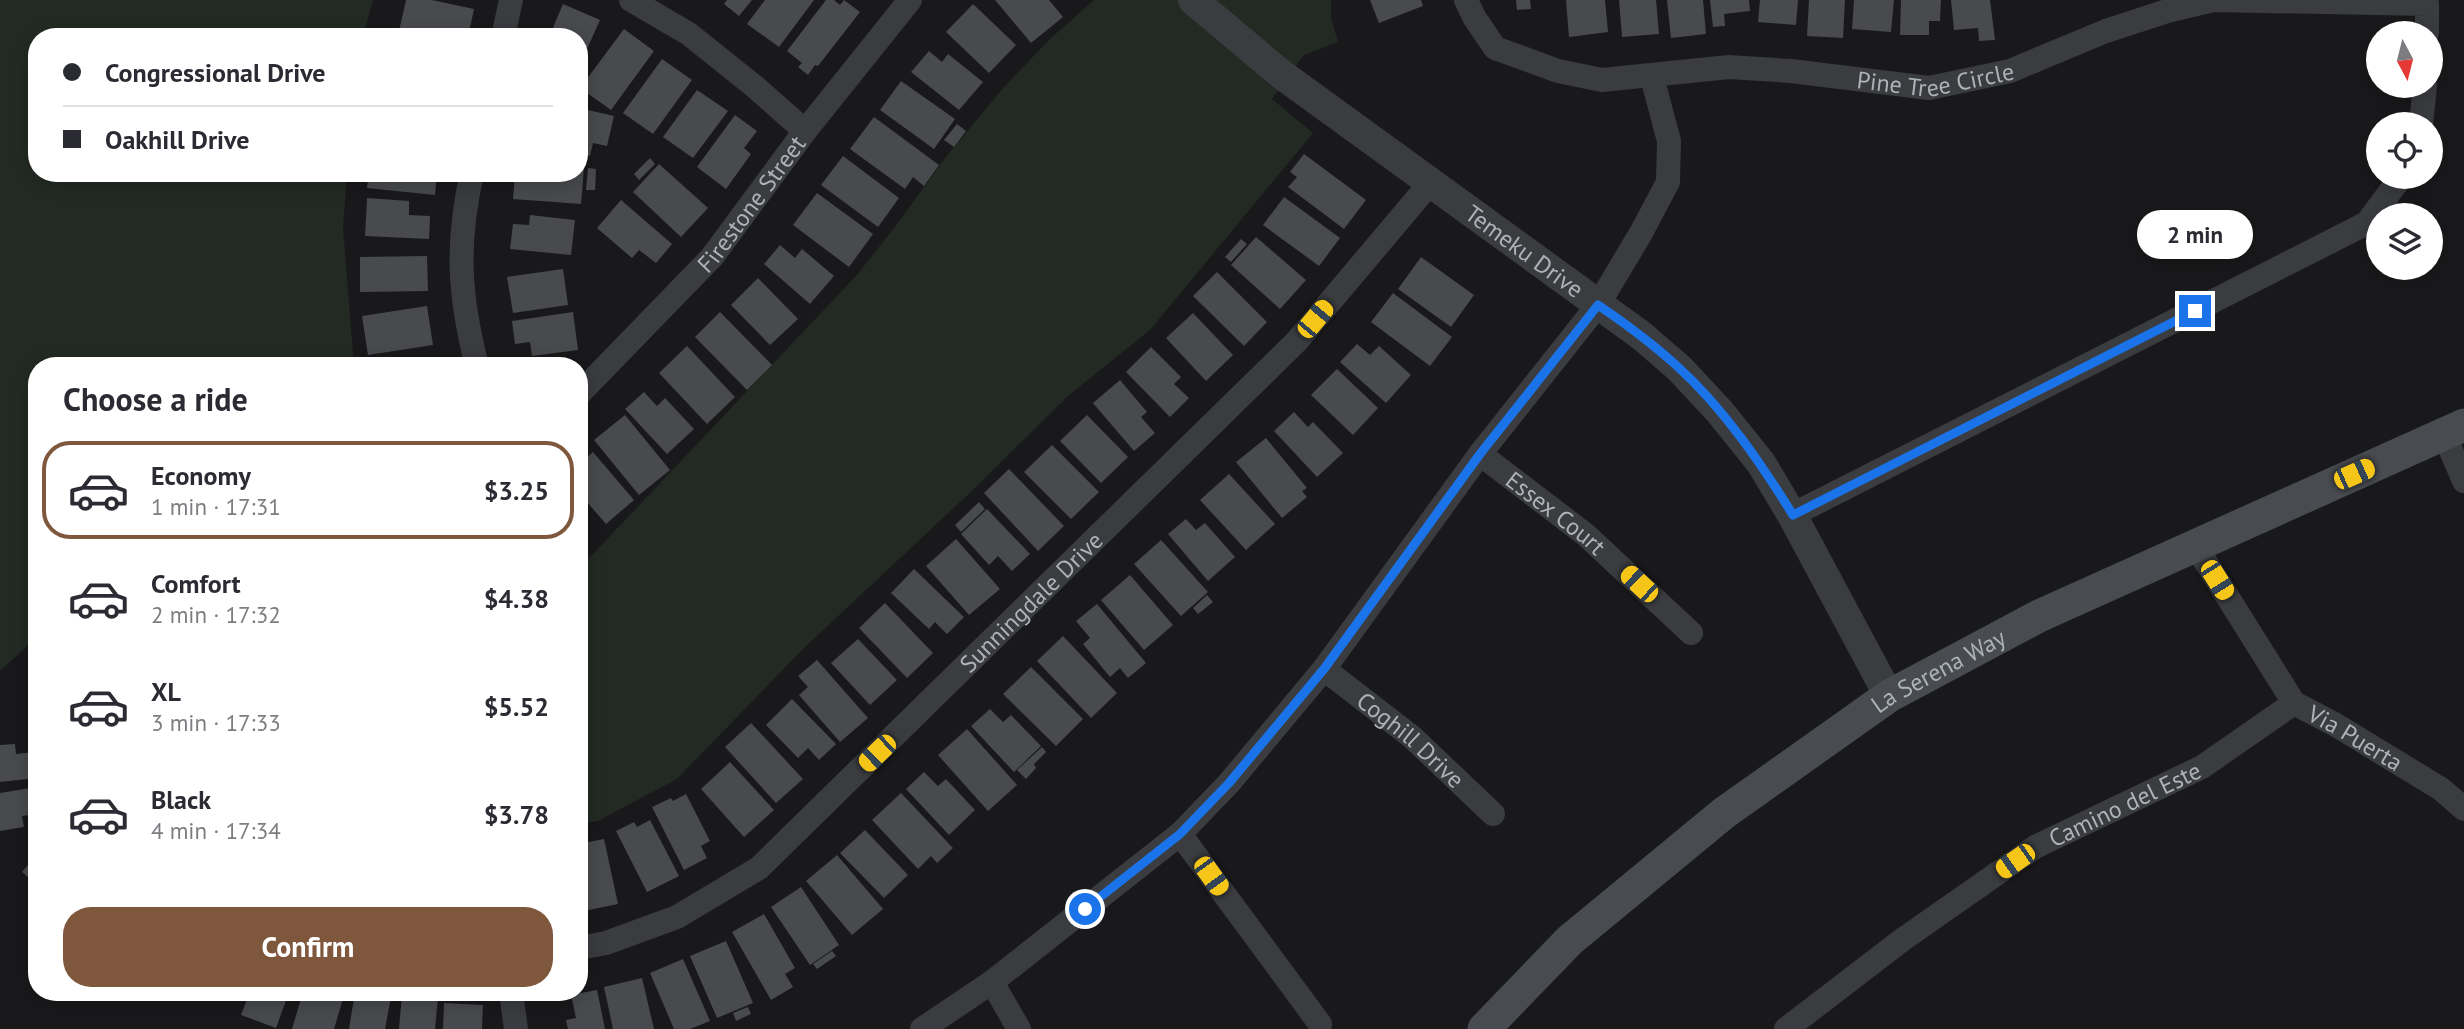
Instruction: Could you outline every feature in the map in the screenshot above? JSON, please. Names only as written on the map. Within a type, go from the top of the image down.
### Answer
[{"type":"main road","name":"La Serena Way","points":[[1484,1029],[1570,940],[1724,813],[1889,696],[2039,615],[2454,429]]},
{"type":"street","points":[[505,28],[511,0]]},
{"type":"street","points":[[631,0],[690,34],[805,131]]},
{"type":"street","name":"Firestone Street","points":[[588,385],[712,257],[805,131],[910,0]]},
{"type":"street","name":"Temeku Drive","points":[[1193,0],[1281,74],[1642,336],[1680,369],[1760,463],[1793,515],[1889,696]]},
{"type":"street","name":"Pine Tree Circle","points":[[1466,0],[1495,48],[1558,71],[1602,80],[1652,77],[1729,67],[1791,71],[1929,88],[2010,71],[2106,31],[2167,11],[2213,0],[2427,4],[2427,21]]},
{"type":"street","points":[[922,1029],[992,982],[1180,834],[1229,783],[1324,669],[1480,454],[1598,305],[1641,233],[1668,182],[1669,141],[1652,77]]},
{"type":"street","points":[[470,182],[460,266],[467,328],[475,357]]},
{"type":"street","name":"Sunningdale Drive","points":[[588,946],[606,943],[677,917],[759,868],[1297,341],[1431,182]]},
{"type":"street","points":[[1793,515],[2367,223],[2392,189]]},
{"type":"street","points":[[2454,429],[2464,481]]},
{"type":"street","name":"Essex Court","points":[[1480,454],[1586,535],[1691,633]]},
{"type":"street","name":"Via Puerta","points":[[2195,545],[2294,704],[2336,725],[2441,789],[2464,809]]},
{"type":"street","name":"Coghill Drive","points":[[1324,669],[1412,737],[1493,814]]},
{"type":"street","name":"Camino del Este","points":[[1786,1029],[1902,940],[2035,847],[2202,767],[2294,704]]},
{"type":"street","points":[[1180,834],[1320,1024]]},
{"type":"street","points":[[992,982],[1019,1029]]},
{"type":"street","points":[[512,1001],[516,1029]]},
{"type":"shaded area","points":[[0,0],[373,0],[365,28],[28,28],[28,182],[346,182],[343,228],[353,357],[28,357],[28,645],[0,671]]},
{"type":"shaded area","points":[[1094,0],[1331,0],[1331,18],[1338,42],[1304,55],[1272,99],[1313,133],[1150,330],[1069,395],[976,487],[803,649],[677,779],[598,821],[588,823],[588,557],[856,276],[945,158],[1004,87],[1051,38]]},
{"type":"building","points":[[406,0],[432,0],[474,9],[470,28],[400,28]]},
{"type":"building","points":[[727,0],[752,0],[739,16],[724,4]]},
{"type":"building","points":[[765,0],[814,0],[779,47],[747,24]]},
{"type":"building","points":[[826,0],[834,0],[840,5],[844,0],[860,12],[808,75],[798,67],[802,63],[787,51]]},
{"type":"building","points":[[995,0],[1049,0],[1063,17],[1031,43]]},
{"type":"building","points":[[1370,0],[1421,0],[1423,6],[1379,23]]},
{"type":"building","points":[[1516,0],[1530,0],[1531,9],[1517,10]]},
{"type":"building","points":[[1566,0],[1605,0],[1608,32],[1569,37]]},
{"type":"building","points":[[1619,0],[1656,0],[1659,34],[1622,37]]},
{"type":"building","points":[[1667,0],[1703,0],[1706,34],[1671,38]]},
{"type":"building","points":[[1710,0],[1749,0],[1750,11],[1724,14],[1725,26],[1713,27]]},
{"type":"building","points":[[1760,0],[1798,0],[1796,25],[1758,22]]},
{"type":"building","points":[[1809,0],[1845,0],[1843,38],[1807,36]]},
{"type":"building","points":[[1854,0],[1894,0],[1891,32],[1852,29]]},
{"type":"building","points":[[1901,0],[1941,0],[1940,21],[1929,21],[1929,35],[1900,35]]},
{"type":"building","points":[[1951,0],[1990,0],[1995,40],[1979,41],[1978,28],[1954,30]]},
{"type":"building","points":[[563,4],[600,20],[588,47],[588,28],[553,28]]},
{"type":"building","points":[[973,4],[1016,45],[989,73],[946,32]]},
{"type":"building","points":[[624,29],[654,51],[611,110],[588,94],[588,77]]},
{"type":"building","points":[[929,51],[942,62],[948,54],[983,82],[959,110],[911,72]]},
{"type":"building","points":[[662,59],[692,80],[653,134],[623,113]]},
{"type":"building","points":[[901,81],[955,119],[934,149],[880,110]]},
{"type":"building","points":[[697,90],[728,111],[693,158],[663,137]]},
{"type":"building","points":[[588,110],[614,116],[607,146],[593,143],[590,156]]},
{"type":"building","points":[[735,115],[757,131],[744,148],[751,154],[726,189],[697,167]]},
{"type":"building","points":[[874,117],[939,165],[924,186],[913,177],[905,189],[850,149]]},
{"type":"building","points":[[957,124],[966,131],[954,147],[944,140]]},
{"type":"building","points":[[1304,154],[1366,200],[1344,229],[1288,187],[1297,177],[1290,172]]},
{"type":"building","points":[[843,156],[899,198],[878,227],[821,185]]},
{"type":"building","points":[[650,158],[655,164],[639,180],[634,174]]},
{"type":"building","points":[[659,164],[708,208],[681,237],[633,192]]},
{"type":"building","points":[[588,168],[596,169],[595,190],[586,190]]},
{"type":"building","points":[[368,182],[436,182],[435,195],[367,188]]},
{"type":"building","points":[[514,182],[583,182],[581,204],[513,199]]},
{"type":"building","points":[[817,193],[873,234],[849,267],[793,225]]},
{"type":"building","points":[[1284,197],[1340,238],[1319,266],[1263,225]]},
{"type":"building","points":[[367,198],[409,201],[409,215],[430,216],[429,239],[365,236]]},
{"type":"building","points":[[621,200],[672,244],[656,263],[639,250],[632,258],[597,228]]},
{"type":"building","points":[[530,215],[575,220],[571,255],[510,249],[513,224],[529,225]]},
{"type":"building","points":[[1256,237],[1306,280],[1280,309],[1231,265]]},
{"type":"building","points":[[1241,239],[1247,244],[1231,262],[1225,257]]},
{"type":"building","points":[[780,245],[795,258],[802,249],[834,276],[810,304],[764,264]]},
{"type":"building","points":[[427,256],[428,291],[360,292],[360,257]]},
{"type":"building","points":[[1421,257],[1474,295],[1451,327],[1398,289]]},
{"type":"building","points":[[563,269],[568,305],[513,313],[507,277]]},
{"type":"building","points":[[1217,272],[1267,322],[1244,346],[1193,296]]},
{"type":"building","points":[[758,278],[798,319],[770,345],[731,305]]},
{"type":"building","points":[[1393,293],[1452,337],[1430,366],[1371,322]]},
{"type":"building","points":[[427,306],[433,345],[368,355],[362,316]]},
{"type":"building","points":[[573,312],[578,350],[532,356],[530,342],[515,344],[512,321]]},
{"type":"building","points":[[720,312],[772,365],[747,390],[695,337]]},
{"type":"building","points":[[1193,313],[1233,355],[1206,381],[1166,338]]},
{"type":"building","points":[[1357,344],[1370,355],[1379,346],[1411,375],[1386,403],[1340,362]]},
{"type":"building","points":[[687,346],[735,397],[707,424],[659,373]]},
{"type":"building","points":[[1151,347],[1181,377],[1174,384],[1189,398],[1170,417],[1126,372]]},
{"type":"building","points":[[1337,369],[1378,408],[1353,435],[1311,395]]},
{"type":"building","points":[[1120,380],[1147,412],[1141,417],[1155,433],[1134,451],[1093,403]]},
{"type":"building","points":[[644,392],[657,406],[665,398],[694,429],[667,454],[625,409]]},
{"type":"building","points":[[1294,412],[1308,427],[1313,422],[1343,453],[1317,477],[1274,431]]},
{"type":"building","points":[[625,415],[670,470],[639,495],[594,440]]},
{"type":"building","points":[[1087,415],[1128,457],[1101,483],[1060,441]]},
{"type":"building","points":[[1266,438],[1307,488],[1302,491],[1307,497],[1282,518],[1236,462]]},
{"type":"building","points":[[1052,445],[1099,492],[1071,519],[1024,472]]},
{"type":"building","points":[[593,452],[634,500],[606,524],[588,503],[588,456]]},
{"type":"building","points":[[1009,469],[1064,526],[1038,551],[984,493]]},
{"type":"building","points":[[1229,474],[1275,524],[1246,550],[1200,500]]},
{"type":"building","points":[[979,502],[985,509],[961,532],[955,525]]},
{"type":"building","points":[[987,509],[1030,554],[1012,571],[998,556],[989,565],[961,534]]},
{"type":"building","points":[[1186,519],[1196,530],[1205,523],[1235,557],[1208,581],[1168,534]]},
{"type":"building","points":[[956,539],[1000,589],[969,615],[926,566]]},
{"type":"building","points":[[1161,540],[1208,592],[1181,616],[1134,564]]},
{"type":"building","points":[[914,569],[964,617],[947,634],[935,622],[929,629],[891,593]]},
{"type":"building","points":[[1130,575],[1173,625],[1144,650],[1101,600]]},
{"type":"building","points":[[1207,595],[1213,602],[1198,614],[1193,608]]},
{"type":"building","points":[[885,603],[933,653],[907,678],[859,628]]},
{"type":"building","points":[[1097,604],[1146,663],[1128,678],[1120,668],[1110,677],[1083,644],[1090,638],[1076,621]]},
{"type":"building","points":[[1063,636],[1117,693],[1091,718],[1037,661]]},
{"type":"building","points":[[858,639],[897,680],[870,705],[831,663]]},
{"type":"building","points":[[817,660],[868,718],[840,742],[799,695],[808,687],[798,676]]},
{"type":"building","points":[[1031,667],[1083,719],[1056,746],[1003,694]]},
{"type":"building","points":[[792,699],[836,744],[819,760],[808,748],[798,758],[766,725]]},
{"type":"building","points":[[990,709],[1003,722],[1011,715],[1041,746],[1014,772],[971,726]]},
{"type":"building","points":[[751,723],[803,779],[776,803],[725,747]]},
{"type":"building","points":[[967,729],[1017,785],[988,811],[938,755]]},
{"type":"building","points":[[15,744],[16,754],[28,753],[28,779],[0,782],[0,745]]},
{"type":"building","points":[[1042,747],[1046,752],[1034,764],[1036,768],[1026,779],[1017,770]]},
{"type":"building","points":[[730,762],[774,810],[744,837],[701,789]]},
{"type":"building","points":[[924,772],[938,786],[946,779],[975,810],[949,835],[906,789]]},
{"type":"building","points":[[28,788],[28,815],[22,816],[24,827],[0,831],[0,793]]},
{"type":"building","points":[[901,793],[953,848],[937,863],[931,856],[918,869],[872,820]]},
{"type":"building","points":[[686,794],[710,841],[701,846],[707,858],[684,870],[652,807]]},
{"type":"building","points":[[650,820],[679,876],[647,892],[616,831],[634,822],[637,827]]},
{"type":"building","points":[[865,830],[908,875],[884,898],[840,853]]},
{"type":"building","points":[[604,839],[618,904],[588,910],[588,842]]},
{"type":"building","points":[[837,855],[883,909],[852,935],[806,881]]},
{"type":"building","points":[[28,865],[28,877],[22,872]]},
{"type":"building","points":[[801,887],[839,945],[810,965],[771,907]]},
{"type":"building","points":[[764,914],[795,968],[785,974],[793,987],[771,1000],[732,932]]},
{"type":"building","points":[[726,941],[753,1003],[717,1018],[690,956]]},
{"type":"building","points":[[832,951],[836,956],[817,969],[813,964]]},
{"type":"building","points":[[683,959],[710,1021],[690,1029],[674,1029],[650,973]]},
{"type":"building","points":[[642,978],[654,1029],[613,1029],[604,987]]},
{"type":"building","points":[[597,990],[605,1029],[568,1029],[566,1020],[576,1018],[572,1001],[588,1001],[588,992]]},
{"type":"building","points":[[246,1001],[286,1001],[276,1028],[241,1015]]},
{"type":"building","points":[[300,1001],[342,1001],[334,1029],[292,1029]]},
{"type":"building","points":[[354,1001],[390,1001],[385,1029],[349,1029]]},
{"type":"building","points":[[401,1001],[438,1001],[435,1029],[399,1029]]},
{"type":"building","points":[[444,1003],[483,1005],[482,1029],[443,1029]]},
{"type":"building","points":[[748,1007],[751,1014],[736,1021],[733,1013]]},
{"type":"route","points":[[1085,909],[1180,834],[1229,783],[1324,669],[1480,454],[1598,305],[1642,336],[1680,369],[1720,412],[1760,463],[1793,515],[2195,311]]}]
